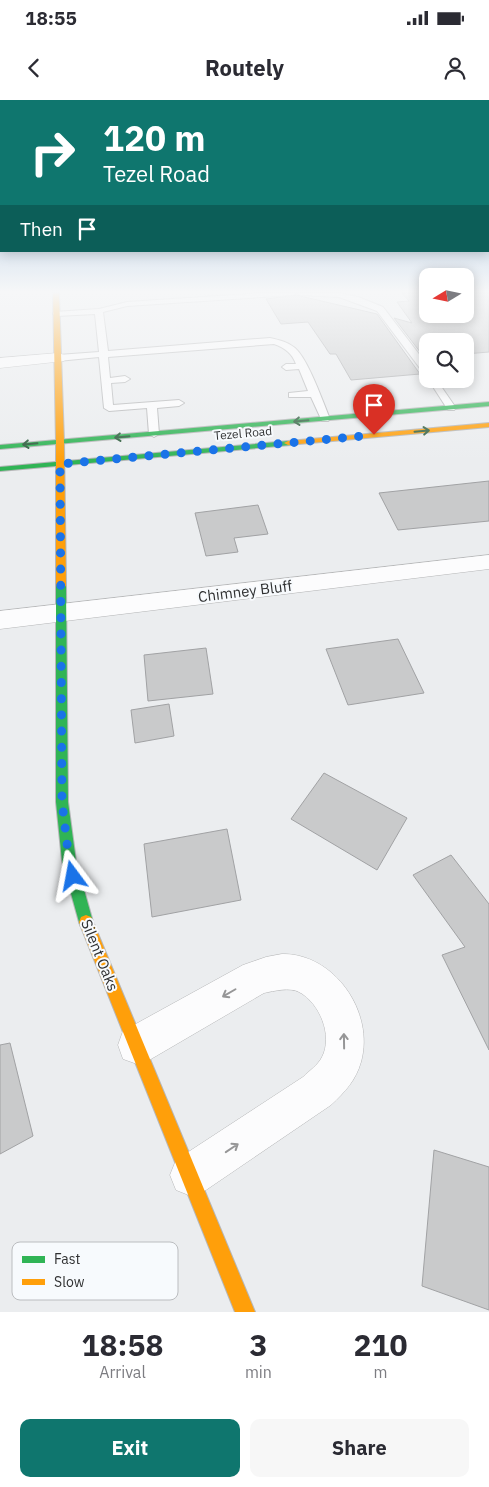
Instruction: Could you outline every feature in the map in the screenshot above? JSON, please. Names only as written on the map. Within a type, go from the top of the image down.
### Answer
[{"type":"street","name":"Silent Oaks","points":[[58,350],[62,802],[69,860],[86,923],[191,1175],[245,1312]]},
{"type":"street","points":[[0,363],[58,358]]},
{"type":"street","name":"Tezel Road","points":[[0,447],[489,404]]},
{"type":"street","name":"Tezel Road","points":[[0,469],[489,425]]},
{"type":"street","name":"Chimney Bluff","points":[[0,620],[489,562]]},
{"type":"street","points":[[137,1045],[256,978],[277,971],[299,974],[319,984],[335,1002],[343,1026],[344,1051],[335,1074],[317,1091],[191,1175]]},
{"type":"lane","points":[[103,350],[109,408],[179,403]]},
{"type":"lane","points":[[58,358],[151,350]]},
{"type":"lane","points":[[292,350],[302,366],[325,419]]},
{"type":"lane","points":[[410,350],[419,361]]},
{"type":"lane","points":[[286,367],[302,366]]},
{"type":"lane","points":[[106,381],[126,379]]},
{"type":"lane","points":[[438,388],[451,408]]},
{"type":"lane","points":[[292,395],[314,394]]},
{"type":"lane","points":[[152,405],[154,434]]},
{"type":"building","points":[[327,350],[402,350],[419,374],[351,380],[336,354],[330,354]]},
{"type":"building","points":[[474,350],[489,350],[489,352],[474,353]]},
{"type":"building","points":[[489,481],[489,521],[398,530],[379,493]]},
{"type":"building","points":[[258,505],[268,534],[234,538],[238,552],[206,556],[195,513]]},
{"type":"building","points":[[398,639],[424,693],[348,705],[326,649]]},
{"type":"building","points":[[206,648],[213,694],[148,701],[144,655]]},
{"type":"building","points":[[169,704],[174,736],[135,743],[131,710]]},
{"type":"building","points":[[324,773],[407,818],[377,870],[291,819]]},
{"type":"building","points":[[227,829],[241,900],[152,917],[144,844]]},
{"type":"building","points":[[451,855],[489,904],[489,1050],[442,955],[465,947],[413,875]]},
{"type":"building","points":[[10,1043],[33,1136],[0,1154],[0,1045]]},
{"type":"building","points":[[434,1150],[489,1167],[489,1310],[422,1286]]},
{"type":"traffic: fast","points":[[0,447],[489,404]]},
{"type":"traffic: fast","points":[[0,469],[288,443]]},
{"type":"traffic: fast","points":[[61,586],[62,802],[69,861],[86,922]]},
{"type":"traffic: slow","points":[[58,350],[61,586]]},
{"type":"traffic: slow","points":[[288,443],[489,425]]},
{"type":"traffic: slow","points":[[86,922],[245,1312]]},
{"type":"route","points":[[73,876],[69,860],[62,802],[60,464],[374,435]]}]
